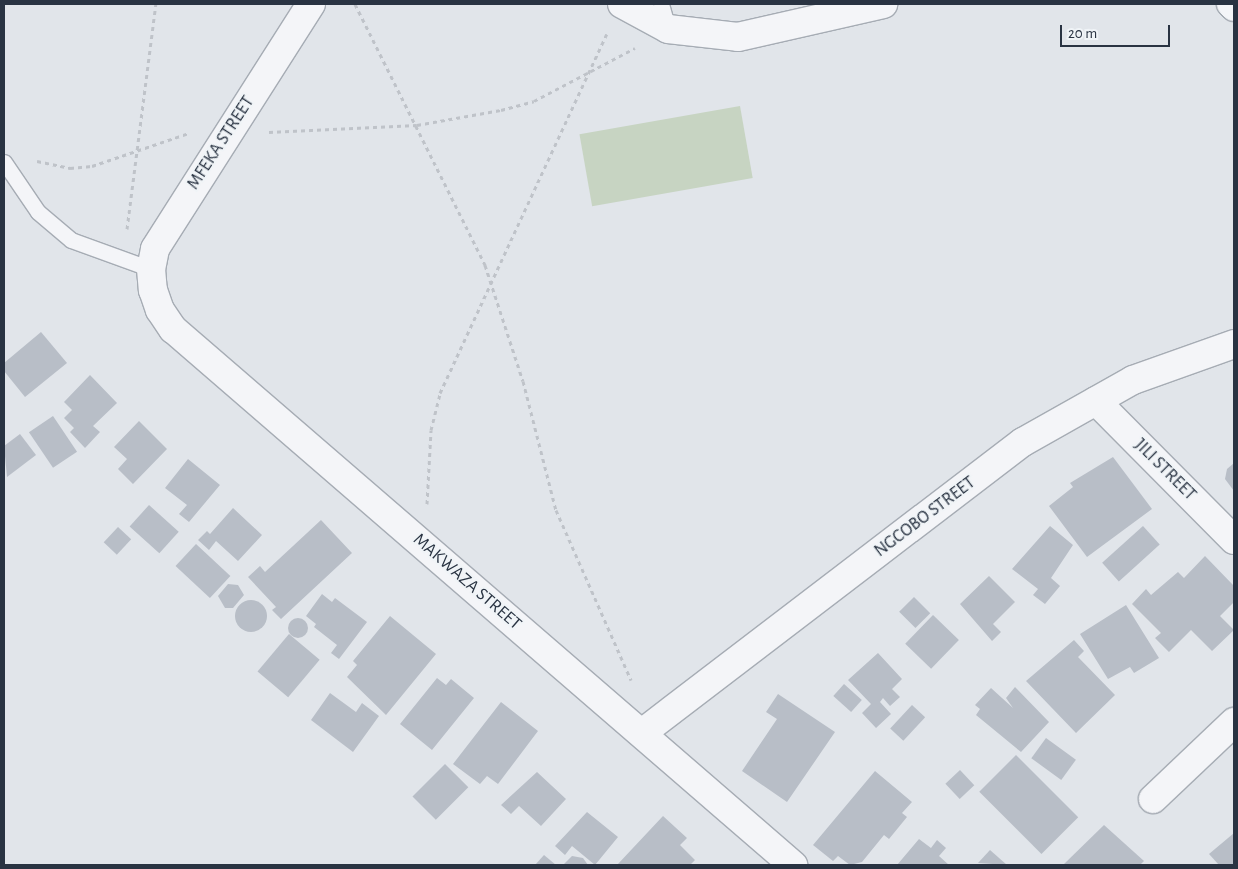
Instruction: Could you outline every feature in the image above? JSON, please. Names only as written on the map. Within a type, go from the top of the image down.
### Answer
[{"type":"street","name":"MFEKA STREET","points":[[152,279],[155,250],[170,224],[311,4]]},
{"type":"street","points":[[622,4],[738,37],[865,6]]},
{"type":"street","points":[[1231,4],[1234,7]]},
{"type":"street","name":"MAKWAZA STREET","points":[[152,279],[173,329],[426,547],[647,730],[793,865]]},
{"type":"street","name":"NGCOBO STREET","points":[[647,730],[1023,442],[1133,380],[1234,344]]},
{"type":"street","name":"JILI STREET","points":[[1096,401],[1234,540]]},
{"type":"street","points":[[1153,799],[1234,722]]},
{"type":"lane","points":[[4,162],[38,212],[71,240],[122,259],[152,279]]},
{"type":"path","points":[[122,259],[156,4]]},
{"type":"path","points":[[355,4],[468,225],[492,283],[523,381],[556,510],[647,730]]},
{"type":"path","points":[[426,547],[431,430],[440,393],[622,4]]},
{"type":"path","points":[[32,159],[70,168],[137,152],[199,130],[233,126],[284,133],[417,124],[510,108],[587,76],[664,17]]},
{"type":"green space","points":[[740,106],[753,178],[592,206],[579,134]]},
{"type":"building","points":[[41,332],[67,363],[25,397],[4,371],[4,363]]},
{"type":"building","points":[[90,375],[117,403],[93,426],[100,432],[85,448],[70,432],[74,428],[64,418],[72,410],[64,402]]},
{"type":"building","points":[[53,416],[77,452],[53,468],[29,432]]},
{"type":"building","points":[[139,421],[167,449],[133,484],[118,469],[127,459],[114,447]]},
{"type":"building","points":[[20,434],[36,455],[7,477],[4,446]]},
{"type":"building","points":[[1113,457],[1152,509],[1087,557],[1049,506],[1073,487],[1070,483]]},
{"type":"building","points":[[188,459],[220,485],[189,522],[179,514],[187,505],[165,488]]},
{"type":"building","points":[[1234,463],[1234,491],[1225,479],[1227,469]]},
{"type":"building","points":[[149,505],[179,532],[159,553],[130,527]]},
{"type":"building","points":[[233,508],[262,535],[238,561],[216,541],[209,550],[198,540],[207,531],[210,534]]},
{"type":"building","points":[[321,520],[352,553],[281,619],[272,610],[276,607],[248,577],[260,566],[265,572]]},
{"type":"building","points":[[1050,526],[1073,545],[1051,578],[1060,586],[1045,604],[1033,595],[1038,589],[1012,569]]},
{"type":"building","points":[[1143,526],[1160,545],[1119,581],[1102,563]]},
{"type":"building","points":[[118,527],[131,539],[117,555],[104,542]]},
{"type":"building","points":[[196,544],[230,576],[210,598],[176,566]]},
{"type":"building","points":[[1205,556],[1234,586],[1234,602],[1220,616],[1234,630],[1212,651],[1191,630],[1169,652],[1155,638],[1161,633],[1132,604],[1146,589],[1151,595],[1178,572],[1184,578]]},
{"type":"building","points":[[989,576],[1015,602],[993,624],[1001,632],[992,641],[960,604]]},
{"type":"building","points":[[228,584],[238,585],[244,595],[233,608],[225,608],[218,596]]},
{"type":"building","points":[[322,594],[332,602],[335,598],[367,622],[339,659],[331,653],[337,645],[314,627],[316,624],[306,616]]},
{"type":"building","points":[[914,597],[930,613],[915,628],[899,612]]},
{"type":"building","points":[[251,600],[257,601],[262,605],[266,610],[266,622],[262,627],[257,631],[251,632],[245,631],[240,627],[236,622],[235,616],[236,610],[240,605],[245,601]]},
{"type":"building","points":[[1126,605],[1159,658],[1134,673],[1130,667],[1108,679],[1080,634]]},
{"type":"building","points":[[933,615],[959,640],[931,669],[905,644]]},
{"type":"building","points":[[390,616],[436,654],[386,715],[347,677],[357,665],[353,661]]},
{"type":"building","points":[[298,618],[305,621],[308,628],[305,635],[298,638],[291,635],[288,628],[291,621]]},
{"type":"building","points":[[289,634],[320,660],[288,697],[258,672]]},
{"type":"building","points":[[1074,640],[1084,651],[1078,657],[1115,695],[1076,733],[1026,681]]},
{"type":"building","points":[[878,653],[902,679],[892,689],[900,697],[890,706],[883,698],[880,702],[891,714],[876,728],[862,713],[871,704],[848,680]]},
{"type":"building","points":[[437,678],[446,685],[451,679],[474,698],[432,750],[400,724]]},
{"type":"building","points":[[844,684],[862,700],[851,712],[833,696]]},
{"type":"building","points":[[1015,687],[1049,722],[1021,752],[976,715],[980,709],[975,705],[991,688],[1013,708],[1006,698]]},
{"type":"building","points":[[330,693],[356,712],[362,703],[379,716],[353,752],[311,720]]},
{"type":"building","points":[[778,694],[835,732],[787,802],[742,771],[777,719],[766,712]]},
{"type":"building","points":[[501,702],[538,731],[498,784],[487,776],[480,784],[453,764]]},
{"type":"building","points":[[912,705],[925,717],[903,741],[890,728]]},
{"type":"building","points":[[1046,738],[1076,760],[1061,780],[1031,758]]},
{"type":"building","points":[[1016,755],[1078,817],[1041,854],[979,792]]},
{"type":"building","points":[[445,764],[468,787],[436,820],[412,797]]},
{"type":"building","points":[[960,770],[974,785],[960,799],[945,784]]},
{"type":"building","points":[[875,771],[912,802],[902,813],[907,817],[889,839],[884,835],[862,862],[850,865],[838,856],[833,861],[813,845]]},
{"type":"building","points":[[537,772],[566,799],[541,826],[519,806],[511,814],[501,805]]},
{"type":"building","points":[[587,812],[618,837],[595,865],[572,846],[565,855],[555,846]]},
{"type":"building","points":[[663,816],[687,838],[680,845],[695,860],[690,865],[617,865]]},
{"type":"building","points":[[1104,825],[1144,861],[1140,865],[1063,865]]},
{"type":"building","points":[[1234,833],[1234,865],[1219,865],[1209,854]]},
{"type":"building","points":[[919,839],[931,848],[937,840],[946,848],[939,856],[949,865],[897,865]]},
{"type":"building","points":[[990,850],[1007,865],[978,863]]},
{"type":"building","points":[[544,855],[556,865],[535,865]]},
{"type":"building","points":[[572,856],[583,858],[588,865],[563,865]]}]
